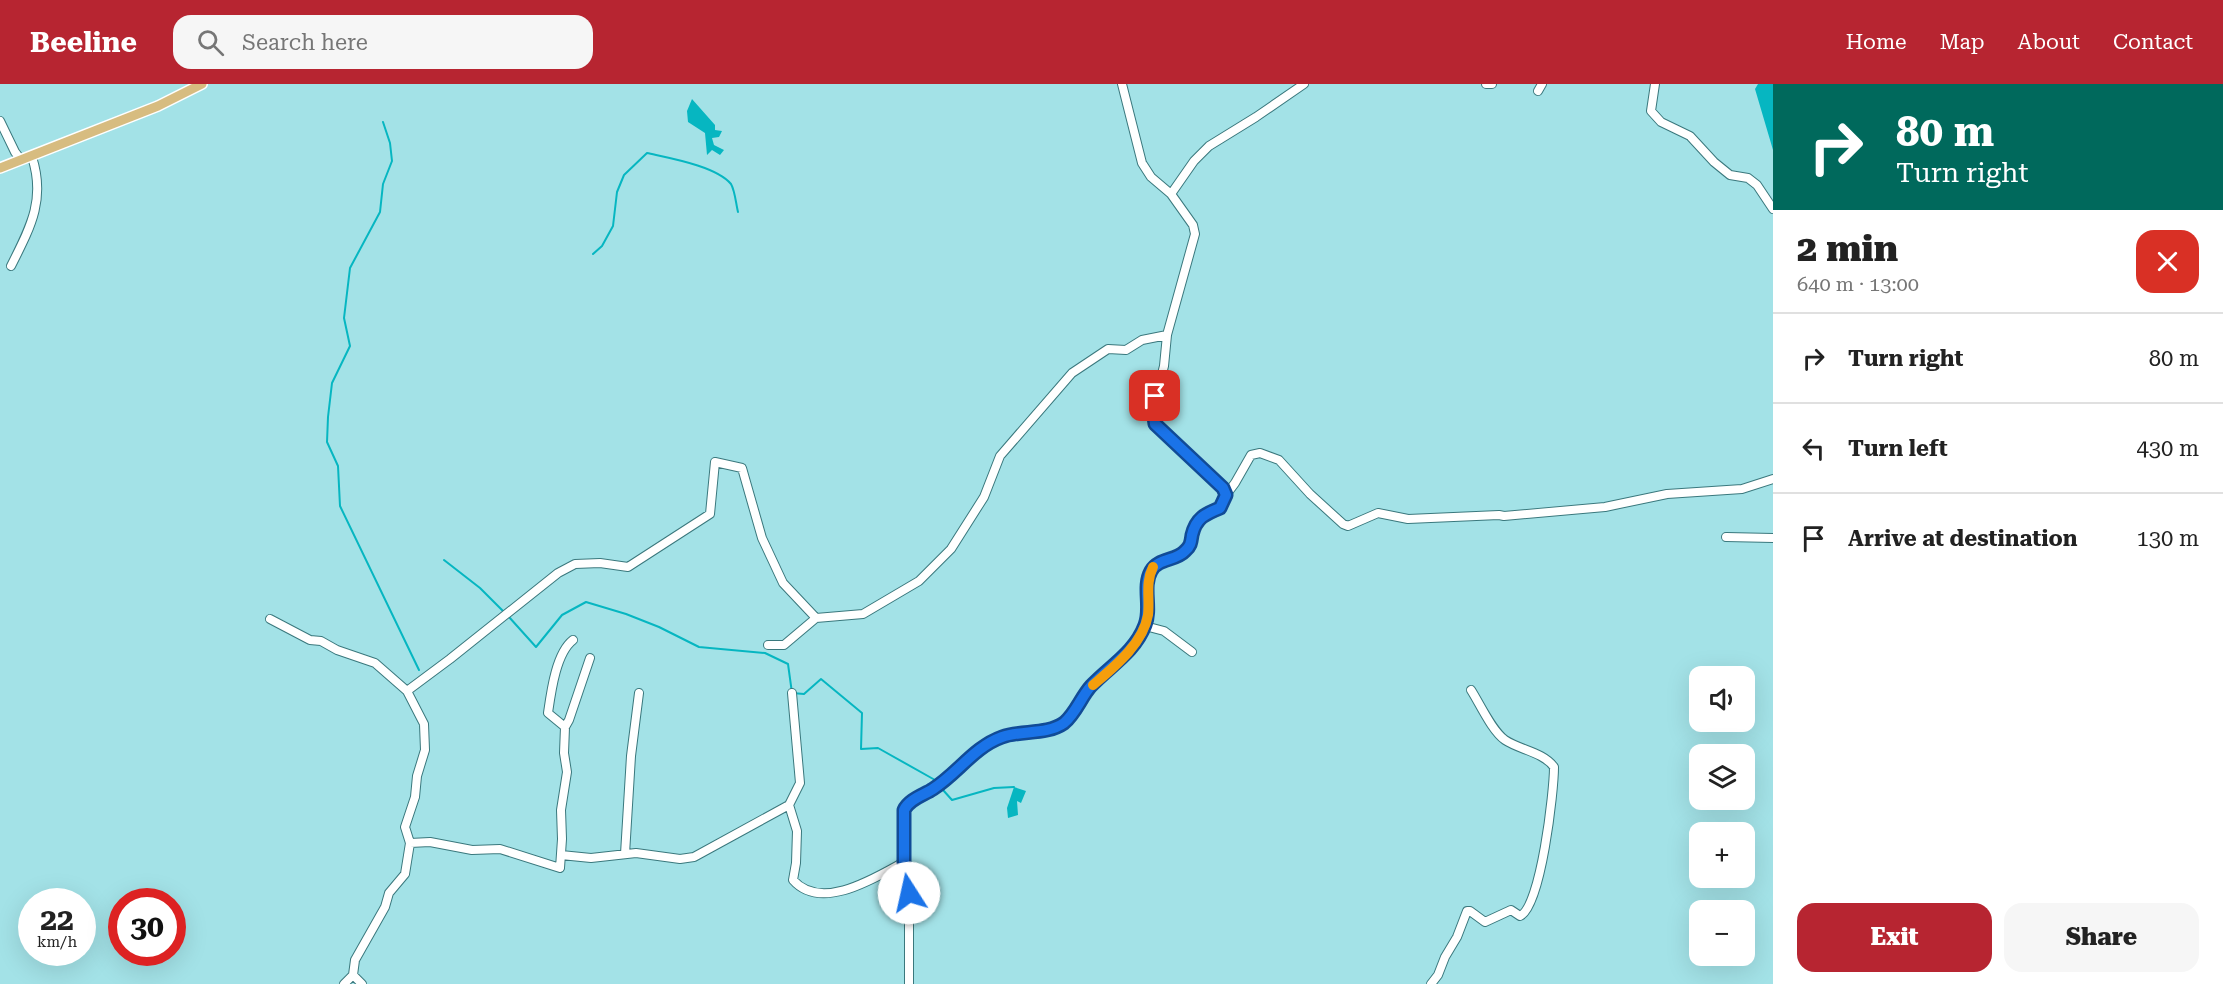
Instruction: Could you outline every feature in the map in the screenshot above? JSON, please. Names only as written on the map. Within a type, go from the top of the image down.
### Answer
[{"type":"main road","points":[[0,168],[158,106],[202,84]]},
{"type":"street","points":[[1122,84],[1142,163],[1151,177],[1171,194],[1193,225],[1195,234],[1167,335],[1164,366],[1153,409],[1155,424],[1211,476],[1223,488],[1226,495]]},
{"type":"street","points":[[1171,194],[1194,161],[1209,146],[1304,84]]},
{"type":"street","points":[[1486,84],[1492,84]]},
{"type":"street","points":[[1654,84],[1651,111],[1656,117],[1668,126],[1690,136],[1730,175],[1748,178],[1757,185],[1773,209]]},
{"type":"street","points":[[0,121],[21,160]]},
{"type":"street","points":[[10,267],[32,224],[36,207],[37,175],[32,157]]},
{"type":"street","points":[[768,645],[784,645],[816,618],[863,614],[919,581],[951,549],[984,497],[1000,456],[1072,373],[1108,349],[1126,350],[1142,340],[1167,335]]},
{"type":"street","points":[[909,984],[909,893],[904,862],[904,810],[906,805],[934,789],[980,747],[1005,736],[1052,728],[1063,723],[1092,685],[1126,654],[1145,626],[1148,614],[1148,580],[1152,568],[1159,562],[1181,555],[1188,549],[1198,519],[1220,508],[1251,455],[1260,453],[1279,460],[1310,494],[1348,526],[1378,513],[1408,519],[1499,514],[1504,516],[1605,507],[1667,494],[1742,489],[1773,479]]},
{"type":"street","points":[[407,691],[558,573],[575,564],[600,563],[628,567],[710,514],[715,462],[742,468],[762,538],[783,583],[816,618]]},
{"type":"street","points":[[1726,537],[1773,538]]},
{"type":"street","points":[[270,619],[310,640],[321,641],[337,650],[375,663],[407,691],[424,724],[425,750],[417,776],[415,797],[405,827],[410,843],[405,874],[389,893],[385,908],[355,960],[353,975],[344,984]]},
{"type":"street","points":[[1145,626],[1164,631],[1192,651]]},
{"type":"street","points":[[565,727],[548,713],[553,684],[562,655],[566,645],[573,640]]},
{"type":"street","points":[[410,843],[430,842],[472,850],[500,849],[560,868],[561,810],[567,772],[564,753],[565,727],[590,658]]},
{"type":"street","points":[[1431,984],[1457,937],[1467,911],[1485,922],[1511,910],[1520,916],[1525,914],[1539,881],[1551,805],[1554,767],[1546,759],[1515,746],[1495,732],[1471,690]]},
{"type":"street","points":[[625,854],[631,756],[639,693]]},
{"type":"street","points":[[561,855],[591,858],[636,853],[680,859],[694,857],[789,805],[800,783],[792,693]]},
{"type":"street","points":[[789,805],[797,831],[793,880],[800,888],[811,892],[838,892],[867,882],[904,862]]},
{"type":"street","points":[[353,975],[362,984]]},
{"type":"water","points":[[1758,84],[1773,84],[1773,150],[1755,89]]},
{"type":"water","points":[[692,99],[715,125],[715,130],[722,131],[719,137],[712,138],[714,145],[724,150],[720,155],[712,150],[707,155],[705,133],[688,122],[687,111]]},
{"type":"water","points":[[1014,787],[1026,791],[1021,803],[1017,801],[1018,815],[1008,818],[1007,808]]},
{"type":"waterway","points":[[383,122],[390,143],[392,161],[383,184],[380,212],[350,268],[344,318],[350,346],[332,383],[327,442],[338,466],[340,506],[419,670]]},
{"type":"waterway","points":[[593,254],[602,246],[613,226],[617,192],[624,175],[647,153],[715,172],[731,184],[738,212]]},
{"type":"waterway","points":[[444,560],[480,588],[503,611]]},
{"type":"waterway","points":[[509,617],[536,647],[562,615],[586,602],[659,627],[699,647],[765,653],[788,664],[792,693],[804,694],[821,679],[862,713],[861,749],[878,748],[935,780]]},
{"type":"waterway","points":[[943,790],[952,800],[994,788],[1014,787]]},
{"type":"slow traffic","points":[[1093,685],[1126,654],[1145,626],[1148,614],[1148,580],[1153,567]]},
{"type":"route","points":[[909,893],[904,862],[904,810],[906,805],[934,789],[980,747],[1005,736],[1052,728],[1063,723],[1092,685],[1126,654],[1145,626],[1148,614],[1148,580],[1152,568],[1159,562],[1181,555],[1188,549],[1198,519],[1220,508],[1222,504],[1226,495],[1223,488],[1155,424],[1153,409],[1155,396]]}]
